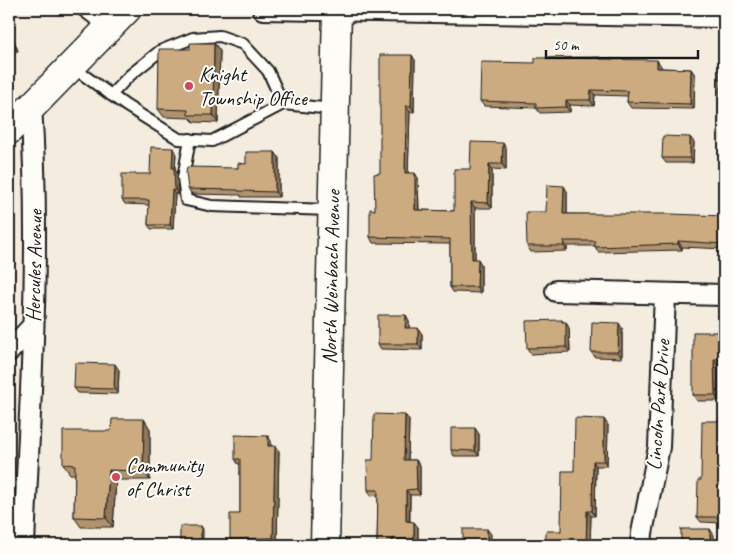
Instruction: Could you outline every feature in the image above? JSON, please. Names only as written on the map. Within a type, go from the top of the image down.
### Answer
[{"type":"main road","points":[[9,130],[127,9]]},
{"type":"main road","name":"North Weinbach Avenue","points":[[325,545],[331,210],[337,10]]},
{"type":"street","points":[[263,9],[477,11],[724,17]]},
{"type":"street","name":"Hercules Avenue","points":[[24,545],[36,250],[32,106]]},
{"type":"street","points":[[556,291],[724,295]]},
{"type":"street","name":"Lincoln Park Drive","points":[[641,545],[659,447],[665,294]]},
{"type":"street","points":[[9,351],[32,326]]},
{"type":"lane","points":[[81,9],[107,29]]},
{"type":"lane","points":[[112,95],[129,76],[160,51],[193,38],[220,36],[243,44],[268,71],[283,104]]},
{"type":"lane","points":[[69,68],[78,71],[179,139],[212,141],[283,104],[334,110]]},
{"type":"lane","points":[[190,139],[183,178],[186,200],[212,206],[331,210]]},
{"type":"building","name":"Knight Township Office","points":[[190,43],[214,43],[213,115],[188,115],[188,110],[158,109],[159,49],[190,49]]},
{"type":"building","points":[[380,55],[412,55],[411,106],[406,106],[405,173],[415,173],[415,210],[454,211],[454,169],[470,169],[471,142],[503,143],[502,164],[489,164],[488,203],[471,202],[472,259],[478,259],[477,287],[450,287],[450,239],[370,237],[370,209],[375,210],[374,174],[380,173]]},
{"type":"building","points":[[600,57],[600,59],[657,60],[657,68],[691,69],[690,104],[627,102],[628,91],[591,90],[590,100],[566,100],[566,107],[536,108],[536,103],[480,101],[481,62],[535,63],[535,58]]},
{"type":"building","points":[[719,70],[724,70],[724,122],[721,122]]},
{"type":"building","points":[[663,136],[690,137],[690,158],[662,158]]},
{"type":"building","points":[[151,147],[173,148],[172,168],[174,168],[175,190],[172,190],[170,225],[148,225],[149,200],[122,200],[122,174],[150,174]]},
{"type":"building","points":[[246,152],[275,152],[275,192],[188,189],[187,167],[238,168],[238,163],[246,164]]},
{"type":"building","points":[[547,185],[564,186],[563,214],[724,216],[724,244],[678,241],[678,244],[595,247],[595,241],[563,241],[564,246],[527,246],[526,212],[546,212]]},
{"type":"building","points":[[378,315],[406,315],[405,328],[418,328],[418,344],[378,344]]},
{"type":"building","points":[[562,320],[562,322],[566,322],[566,347],[527,348],[526,321]]},
{"type":"building","points":[[592,322],[619,323],[618,352],[591,352]]},
{"type":"building","points":[[717,329],[724,329],[724,359],[714,359],[715,395],[693,395],[693,332],[717,332]]},
{"type":"building","points":[[75,363],[115,364],[114,389],[74,388]]},
{"type":"building","points":[[374,414],[405,415],[404,460],[416,460],[417,489],[406,490],[406,521],[414,522],[414,539],[392,539],[392,545],[377,545],[378,490],[368,490],[367,460],[373,460]]},
{"type":"building","points":[[575,418],[604,419],[604,461],[593,461],[592,511],[587,511],[586,545],[546,545],[546,531],[561,531],[562,471],[574,471]]},
{"type":"building","name":"Community of Christ","points":[[112,419],[144,419],[143,471],[109,470],[106,518],[74,517],[75,465],[63,464],[63,431],[111,431]]},
{"type":"building","points":[[702,421],[724,421],[724,517],[697,517],[698,480],[701,480]]},
{"type":"building","points":[[451,428],[475,428],[475,451],[451,450]]},
{"type":"building","points":[[235,435],[268,436],[268,446],[275,446],[273,538],[230,539],[230,514],[240,514],[240,459],[235,459]]},
{"type":"building","points":[[180,526],[201,526],[201,545],[180,545]]},
{"type":"building","points":[[463,529],[487,529],[487,545],[463,545]]},
{"type":"building","points":[[681,529],[710,529],[710,545],[681,545]]},
{"type":"place","name":"Knight Township Office","points":[[189,86]]},
{"type":"place","name":"Community of Christ","points":[[116,477]]}]
